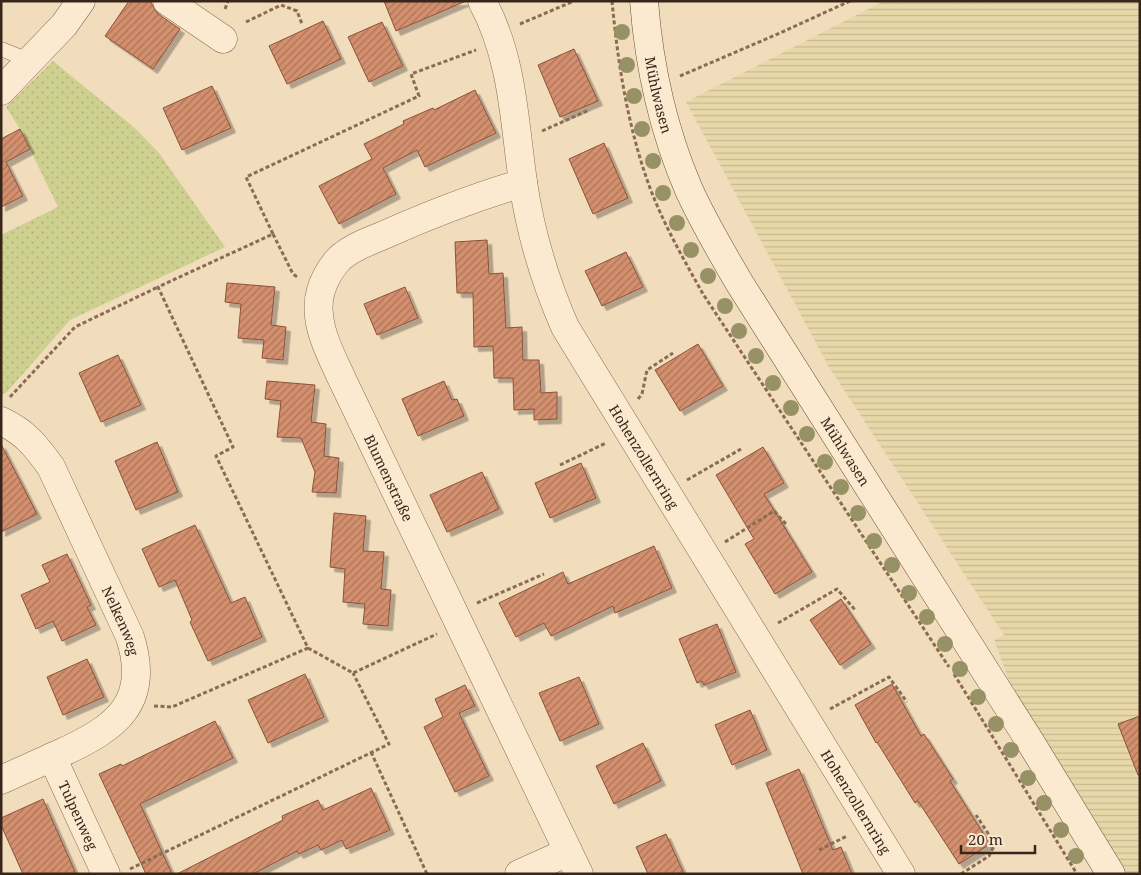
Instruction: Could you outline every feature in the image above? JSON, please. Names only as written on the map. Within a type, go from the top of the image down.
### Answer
[{"type":"street","points":[[1,91],[64,25],[81,1]]},
{"type":"street","points":[[167,1],[223,39]]},
{"type":"street","name":"Hohenzollernring","points":[[482,1],[498,37],[515,108],[523,183],[543,266],[558,310],[576,346],[902,874]]},
{"type":"street","name":"Mühlwasen","points":[[644,1],[649,53],[655,84],[677,159],[698,207],[722,253],[1111,874]]},
{"type":"street","name":"Blumenstraße","points":[[523,183],[456,205],[364,244],[341,257],[328,271],[320,292],[319,316],[325,342],[574,863]]},
{"type":"street","name":"Nelkenweg","points":[[1,780],[82,743],[105,730],[121,716],[129,702],[137,675],[136,654],[130,637],[51,466],[35,445],[16,428],[4,410]]},
{"type":"street","name":"Tulpenweg","points":[[52,757],[118,872]]},
{"type":"street","points":[[519,874],[574,863]]},
{"type":"lane","points":[[1,48],[31,61]]},
{"type":"path","points":[[320,292],[293,274],[246,177],[419,96],[411,74],[498,37],[574,1]]},
{"type":"path","points":[[655,84],[702,67],[850,1]]},
{"type":"path","points":[[246,22],[281,5],[297,11],[302,24]]},
{"type":"path","points":[[518,142],[589,110]]},
{"type":"path","points":[[4,410],[75,327],[273,234]]},
{"type":"path","points":[[118,872],[389,744],[353,673],[308,648],[216,456],[233,447],[158,287]]},
{"type":"path","points":[[560,465],[625,425],[642,394],[648,370],[674,353]]},
{"type":"path","points":[[667,491],[741,449]]},
{"type":"path","points":[[706,554],[774,511],[786,524]]},
{"type":"path","points":[[353,673],[544,574]]},
{"type":"path","points":[[755,635],[836,589],[856,611]]},
{"type":"path","points":[[129,702],[148,706],[172,707],[308,648]]},
{"type":"path","points":[[808,721],[889,677],[906,702]]},
{"type":"path","points":[[371,752],[427,874]]},
{"type":"path","points":[[961,874],[989,856],[996,844],[976,815]]},
{"type":"path","points":[[819,850],[871,824]]},
{"type":"shaded area","points":[[884,1],[1140,1],[1140,874],[1115,874],[1031,743],[994,639],[1004,635],[829,367],[686,102]]},
{"type":"green space","points":[[53,61],[136,129],[159,153],[225,247],[70,320],[7,392],[1,395],[1,235],[58,207],[20,129],[6,107]]},
{"type":"building","points":[[129,1],[150,1],[158,14],[180,29],[153,69],[105,36]]},
{"type":"building","points":[[384,1],[466,1],[396,31]]},
{"type":"building","points":[[323,21],[341,59],[287,84],[269,46]]},
{"type":"building","points":[[382,22],[403,66],[369,82],[348,37]]},
{"type":"building","points":[[574,49],[598,101],[560,117],[538,65]]},
{"type":"building","points":[[212,86],[231,128],[182,150],[163,108]]},
{"type":"building","points":[[475,90],[496,133],[425,167],[417,150],[383,168],[396,194],[339,224],[319,186],[372,159],[364,144],[404,124],[403,121],[433,108],[434,110]]},
{"type":"building","points":[[20,129],[30,149],[6,162],[23,196],[1,207],[1,139]]},
{"type":"building","points":[[604,143],[628,198],[593,214],[569,159]]},
{"type":"building","points":[[487,240],[489,274],[503,273],[506,328],[522,327],[523,360],[539,360],[541,393],[557,392],[557,419],[534,420],[534,409],[514,410],[513,378],[494,378],[493,346],[474,347],[473,293],[457,293],[455,242]]},
{"type":"building","points":[[626,252],[643,287],[602,306],[585,271]]},
{"type":"building","points":[[227,283],[275,287],[271,325],[286,327],[283,360],[262,358],[264,340],[238,338],[241,304],[225,302]]},
{"type":"building","points":[[405,287],[418,318],[377,335],[364,304]]},
{"type":"building","points":[[698,344],[723,386],[680,411],[655,370]]},
{"type":"building","points":[[118,355],[141,405],[101,422],[79,373]]},
{"type":"building","points":[[267,381],[315,385],[311,422],[326,424],[324,456],[339,458],[336,493],[312,492],[315,472],[301,438],[277,437],[281,401],[265,399]]},
{"type":"building","points":[[444,381],[452,400],[457,399],[464,416],[418,436],[402,399]]},
{"type":"building","points":[[157,442],[178,492],[136,510],[115,461]]},
{"type":"building","points":[[1,444],[37,514],[1,532]]},
{"type":"building","points":[[763,447],[784,483],[764,494],[812,572],[775,594],[745,544],[754,539],[716,475]]},
{"type":"building","points":[[581,463],[596,498],[550,518],[535,483]]},
{"type":"building","points":[[482,472],[499,509],[447,532],[430,495]]},
{"type":"building","points":[[334,513],[366,516],[363,551],[384,552],[381,589],[391,590],[388,626],[363,624],[365,604],[343,602],[345,569],[330,567]]},
{"type":"building","points":[[195,525],[231,603],[245,597],[262,637],[208,661],[190,622],[192,620],[175,580],[159,587],[142,549]]},
{"type":"building","points":[[654,546],[672,588],[615,613],[613,606],[551,636],[544,623],[516,637],[499,603],[563,572],[568,584]]},
{"type":"building","points":[[67,554],[91,605],[87,607],[96,625],[62,641],[53,621],[36,629],[21,595],[50,582],[42,565]]},
{"type":"building","points":[[841,599],[871,644],[840,665],[810,620]]},
{"type":"building","points":[[717,624],[736,672],[704,685],[702,681],[697,683],[679,639]]},
{"type":"building","points":[[87,659],[104,697],[63,715],[47,677]]},
{"type":"building","points":[[305,674],[324,717],[268,743],[248,700]]},
{"type":"building","points":[[579,677],[599,724],[560,741],[539,693]]},
{"type":"building","points":[[892,684],[921,736],[924,734],[953,779],[950,781],[990,844],[959,864],[918,801],[915,803],[876,743],[855,705]]},
{"type":"building","points":[[465,685],[475,706],[459,713],[489,776],[455,792],[424,727],[443,717],[435,699]]},
{"type":"building","points":[[750,710],[767,750],[732,765],[715,725]]},
{"type":"building","points":[[1140,716],[1140,775],[1138,775],[1118,724]]},
{"type":"building","points":[[215,721],[233,758],[140,804],[172,874],[146,874],[99,774],[121,764],[122,766]]},
{"type":"building","points":[[643,743],[661,781],[614,804],[596,766]]},
{"type":"building","points":[[799,769],[833,850],[841,847],[852,874],[803,874],[766,783]]},
{"type":"building","points":[[371,788],[390,830],[346,849],[342,840],[321,850],[318,845],[299,854],[297,851],[253,874],[177,874],[283,820],[282,816],[318,800],[323,810]]},
{"type":"building","points":[[43,799],[76,874],[23,874],[1,825],[1,818]]},
{"type":"building","points":[[666,834],[684,874],[648,874],[636,847]]}]
